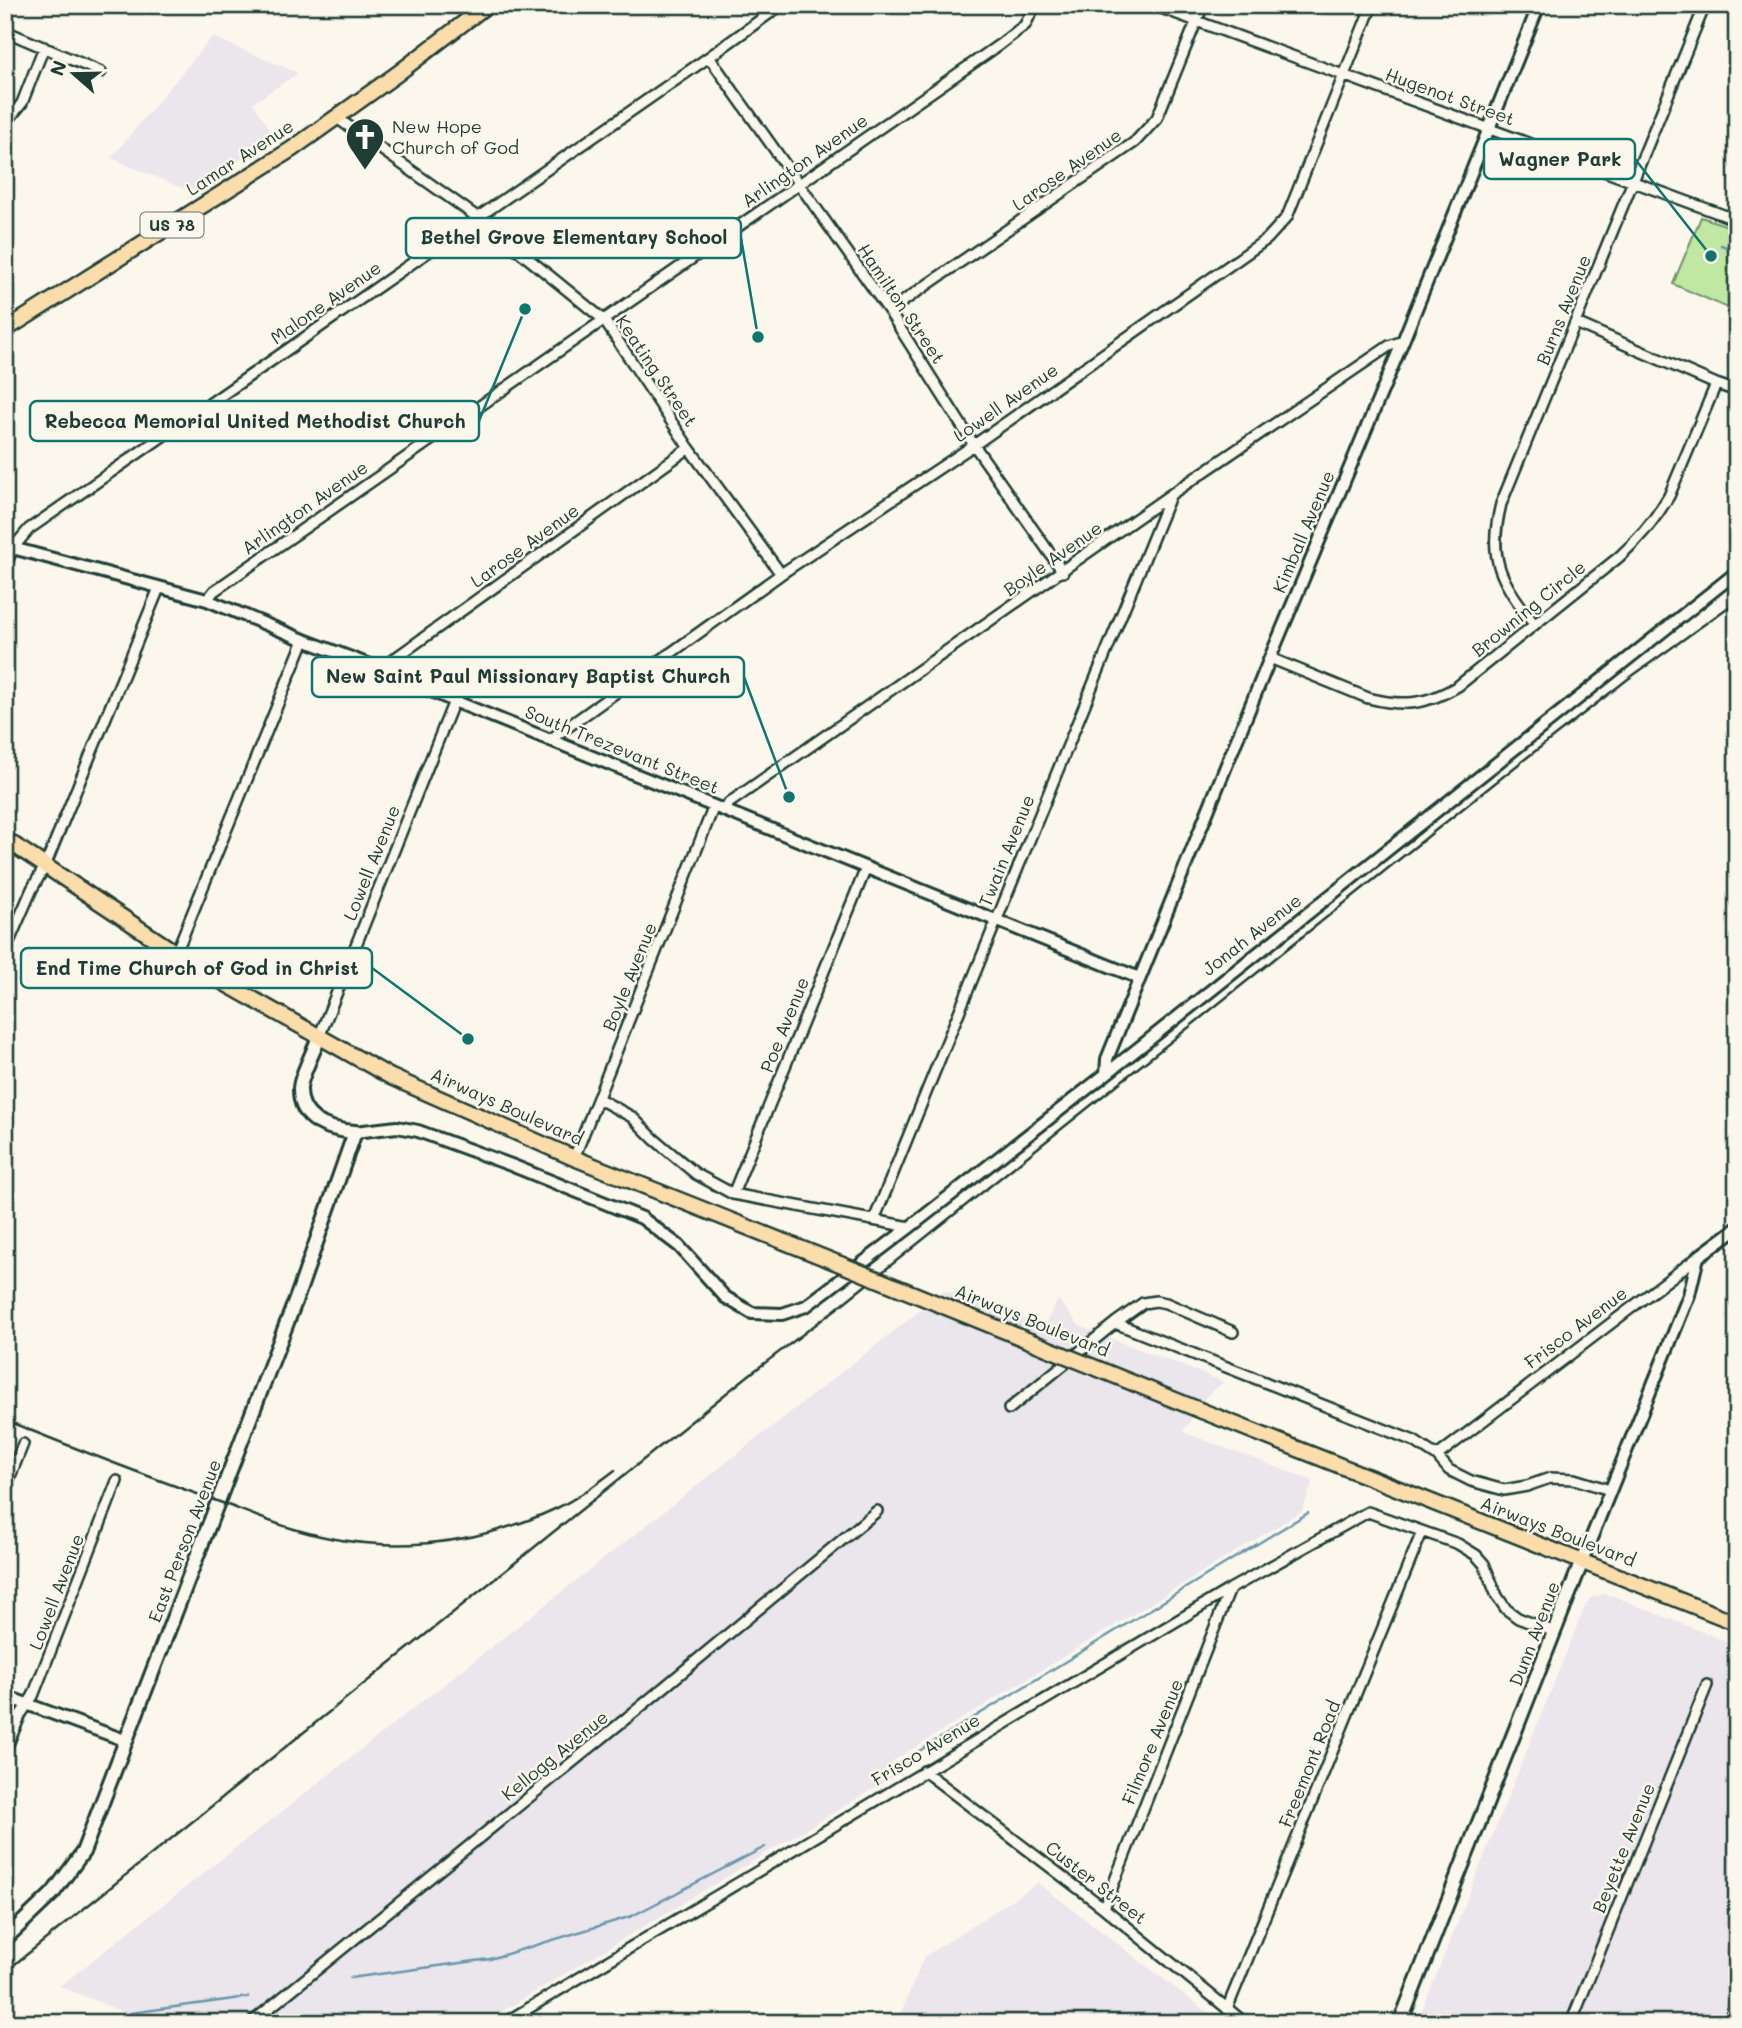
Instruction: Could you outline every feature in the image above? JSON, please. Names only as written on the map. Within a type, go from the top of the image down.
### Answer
[{"type":"main road","name":"Lamar Avenue","points":[[5,330],[218,197],[337,118],[487,5]]},
{"type":"main road","name":"Airways Boulevard","points":[[5,839],[203,971],[391,1077],[574,1158],[1737,1623]]},
{"type":"main road","points":[[319,1037],[299,1088],[303,1106],[318,1123],[337,1131],[355,1132]]},
{"type":"main road","name":"East Person Avenue","points":[[5,1939],[53,1893],[83,1852],[298,1294],[355,1132]]},
{"type":"main road","name":"Dunn Avenue","points":[[1400,2023],[1582,1561]]},
{"type":"main road","points":[[5,2017],[8,2023]]},
{"type":"street","name":"Malone Avenue","points":[[5,567],[9,547],[29,529],[780,5]]},
{"type":"street","name":"Arlington Avenue","points":[[207,600],[225,583],[999,45],[1025,25],[1035,5]]},
{"type":"street","name":"Hugenot Street","points":[[1153,5],[1737,220]]},
{"type":"street","name":"Larose Avenue","points":[[889,311],[1135,142],[1157,118],[1203,5]]},
{"type":"street","name":"Lowell Avenue","points":[[551,739],[781,574],[974,445],[1267,239],[1287,217],[1371,5]]},
{"type":"street","name":"Kimball Avenue","points":[[1106,1074],[1107,1059],[1139,978],[1539,5]]},
{"type":"street","name":"Burns Avenue","points":[[1534,624],[1510,592],[1497,562],[1495,533],[1501,504],[1705,5]]},
{"type":"street","points":[[5,30],[101,72]]},
{"type":"street","points":[[5,124],[22,103],[44,47]]},
{"type":"street","name":"Hamilton Street","points":[[709,57],[889,311],[974,445],[1063,572]]},
{"type":"street","name":"Keating Street","points":[[337,118],[477,217],[604,320],[689,448],[781,574]]},
{"type":"street","points":[[1576,323],[1737,391]]},
{"type":"street","name":"Boyle Avenue","points":[[574,1158],[719,808],[1063,572],[1170,495],[1389,346],[1403,341]]},
{"type":"street","name":"Browning Circle","points":[[1270,658],[1368,698],[1398,704],[1413,704],[1437,698],[1458,686],[1619,557],[1652,522],[1673,488],[1716,384]]},
{"type":"street","name":"Larose Avenue","points":[[380,669],[689,448]]},
{"type":"street","name":"Twain Avenue","points":[[874,1220],[1170,495]]},
{"type":"street","name":"South Trezevant Street","points":[[9,547],[207,600],[1139,978]]},
{"type":"street","name":"Jonah Avenue","points":[[355,1132],[397,1127],[418,1131],[642,1218],[679,1246],[724,1297],[752,1313],[782,1314],[806,1306],[1106,1074],[1737,572]]},
{"type":"street","points":[[5,951],[32,889],[46,866],[159,588]]},
{"type":"street","points":[[176,953],[304,640]]},
{"type":"street","name":"Lowell Avenue","points":[[319,1037],[454,701]]},
{"type":"street","name":"Poe Avenue","points":[[733,1194],[866,868]]},
{"type":"street","points":[[599,1099],[632,1117],[696,1174],[733,1194],[910,1227]]},
{"type":"street","name":"Frisco Avenue","points":[[1437,1455],[1737,1228]]},
{"type":"street","name":"Dunn Avenue","points":[[1582,1561],[1689,1295],[1698,1257]]},
{"type":"street","points":[[1009,1409],[1143,1303],[1166,1303],[1233,1332]]},
{"type":"street","name":"Airways Boulevard","points":[[1115,1323],[1414,1441],[1437,1455],[1449,1470],[1471,1480],[1504,1490],[1550,1478],[1574,1479],[1610,1490]]},
{"type":"street","points":[[5,1489],[23,1444]]},
{"type":"street","name":"Lowell Avenue","points":[[5,1751],[21,1714],[33,1696],[117,1481]]},
{"type":"street","name":"Kellogg Avenue","points":[[251,2023],[877,1511]]},
{"type":"street","name":"Frisco Avenue","points":[[504,2023],[1230,1589],[1368,1511],[1422,1532]]},
{"type":"street","points":[[1422,1532],[1458,1544],[1476,1555],[1484,1564],[1497,1596],[1507,1609],[1518,1618],[1555,1632]]},
{"type":"street","name":"Freemont Road","points":[[1227,2009],[1422,1532]]},
{"type":"street","name":"Filmore Avenue","points":[[1104,1908],[1230,1589]]},
{"type":"street","name":"Beyette Avenue","points":[[1571,2023],[1707,1685]]},
{"type":"street","points":[[5,1696],[127,1741]]},
{"type":"street","name":"Custer Street","points":[[925,1771],[1104,1908],[1245,2023]]},
{"type":"street","points":[[1728,2023],[1737,2000]]},
{"type":"shaded area","points":[[212,37],[298,73],[253,103],[275,138],[189,191],[111,158]]},
{"type":"shaded area","points":[[945,1291],[1044,1327],[1058,1299],[1079,1326],[1224,1382],[1206,1396],[1183,1432],[1313,1481],[1302,1511],[891,1762],[896,1775],[483,2023],[149,2023],[60,1986]]},
{"type":"shaded area","points":[[1603,1594],[1737,1646],[1737,2023],[1417,2023],[1585,1606],[1591,1598]]},
{"type":"shaded area","points":[[1038,1883],[1221,2023],[897,2023],[924,1957]]},
{"type":"green space","points":[[1701,217],[1737,229],[1737,312],[1673,284]]},
{"type":"waterway","points":[[1721,245],[1737,251]]},
{"type":"waterway","points":[[911,1756],[1308,1513]]},
{"type":"waterway","points":[[350,1978],[490,1959],[632,1916],[765,1847]]},
{"type":"waterway","points":[[131,2013],[248,1997]]},
{"type":"railway","points":[[5,1972],[749,1375],[836,1309],[1520,763],[1628,679],[1737,601]]},
{"type":"railway","points":[[5,1420],[273,1522],[361,1543],[427,1543],[493,1532],[565,1504],[615,1470]]},
{"type":"place","name":"New Hope Church of God","points":[[365,171]]},
{"type":"place","name":"Wagner Park","points":[[1711,256]]},
{"type":"place","name":"Rebecca Memorial United Methodist Church","points":[[525,309]]},
{"type":"place","name":"Bethel Grove Elementary School","points":[[758,337]]},
{"type":"place","name":"New Saint Paul Missionary Baptist Church","points":[[789,797]]},
{"type":"place","name":"End Time Church of God in Christ","points":[[468,1039]]}]
